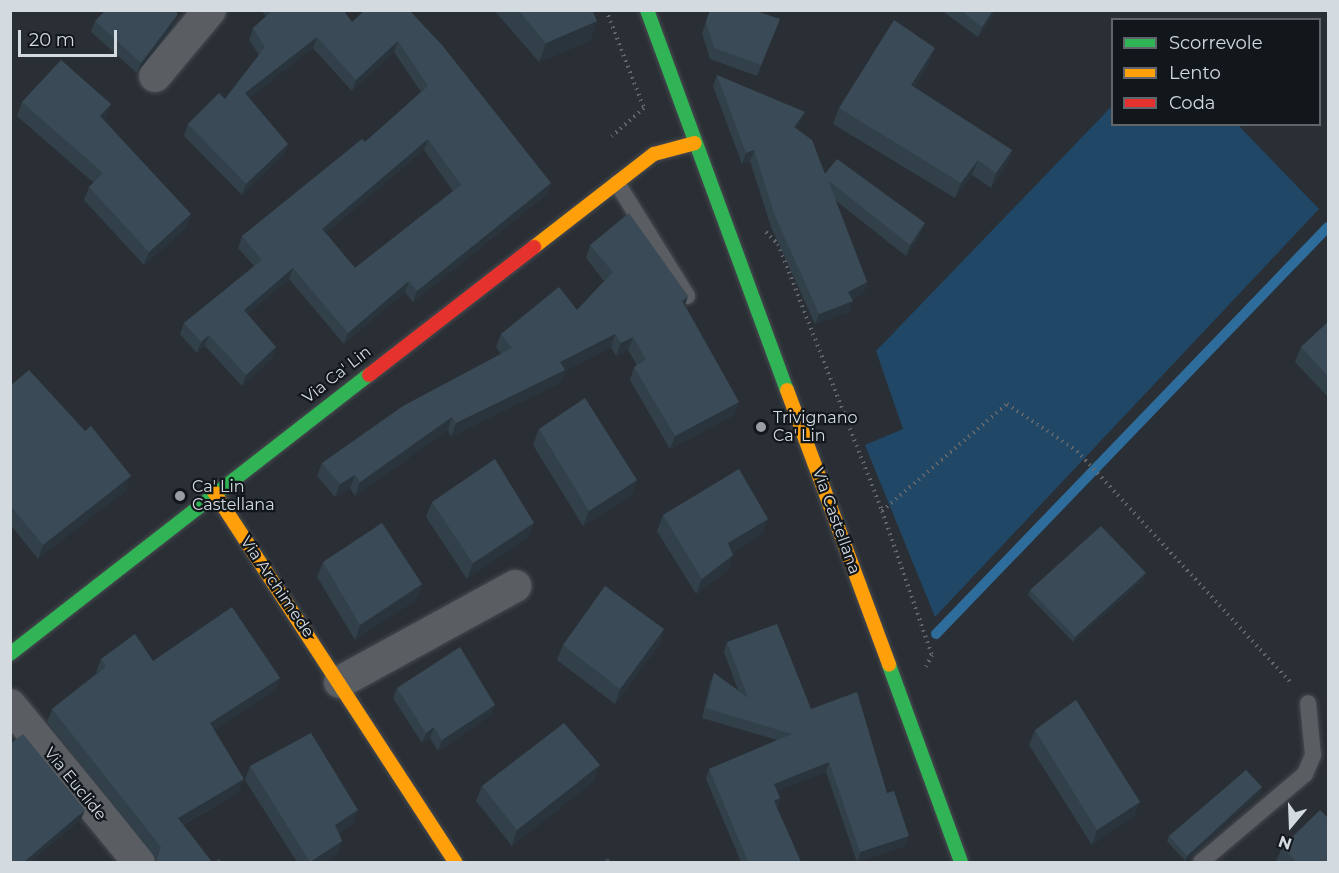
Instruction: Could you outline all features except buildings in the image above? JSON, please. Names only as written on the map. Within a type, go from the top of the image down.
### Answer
[{"type":"street","points":[[155,76],[210,10]]},
{"type":"street","name":"Via Castellana","points":[[651,12],[695,142],[961,862]]},
{"type":"street","name":"Via Ca' Lin","points":[[10,654],[214,492],[654,154],[695,142]]},
{"type":"street","name":"Via Archimede","points":[[214,492],[340,682],[455,862]]},
{"type":"street","points":[[340,682],[515,586]]},
{"type":"street","name":"Via Euclide","points":[[10,705],[140,862]]},
{"type":"lane","points":[[617,183],[687,296]]},
{"type":"lane","points":[[548,235],[559,252]]},
{"type":"lane","points":[[1201,862],[1305,774],[1313,755],[1308,703]]},
{"type":"path","points":[[606,10],[644,108],[612,136]]},
{"type":"path","points":[[763,225],[778,244],[882,511],[932,655],[923,672]]},
{"type":"path","points":[[882,511],[1007,404],[1084,458],[1308,703]]},
{"type":"shaded area","points":[[1111,107],[1111,126],[1239,126],[1319,209],[935,617],[865,445],[903,429],[876,351]]},
{"type":"waterway","points":[[936,634],[1328,227]]},
{"type":"traffic: fast","points":[[647,10],[787,390]]},
{"type":"traffic: fast","points":[[10,654],[369,375]]},
{"type":"traffic: fast","points":[[889,665],[961,862]]},
{"type":"traffic: slow","points":[[534,247],[654,154],[695,143]]},
{"type":"traffic: slow","points":[[787,390],[889,665]]},
{"type":"traffic: slow","points":[[214,492],[455,862]]},
{"type":"traffic: jam","points":[[369,375],[534,247]]},
{"type":"place","name":"Trivignano Ca' Lin","points":[[761,427]]},
{"type":"place","name":"Ca' Lin Castellana","points":[[180,496]]}]
